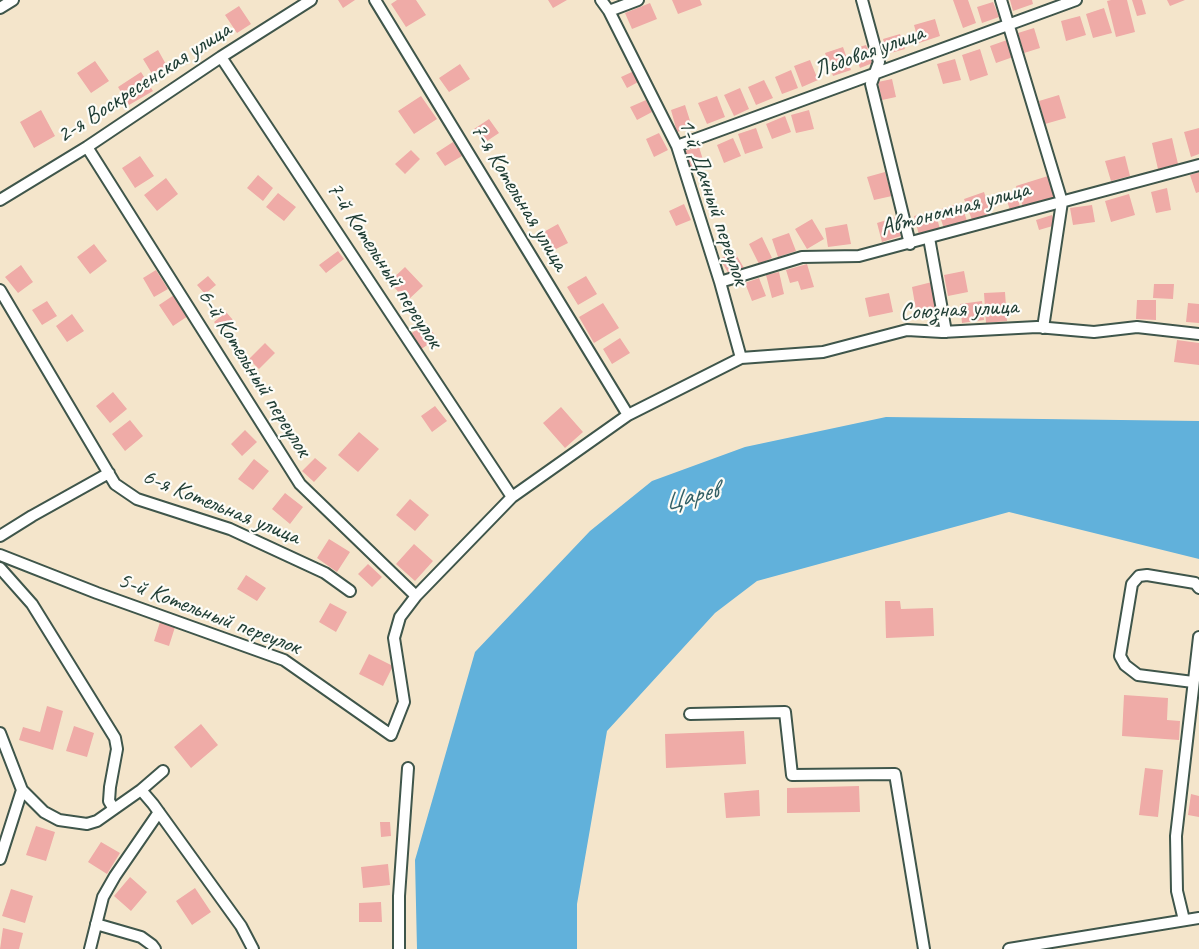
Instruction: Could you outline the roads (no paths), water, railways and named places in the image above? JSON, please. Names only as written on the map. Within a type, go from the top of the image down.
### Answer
[{"type":"street","points":[[0,8],[13,0]]},
{"type":"street","name":"2-я Воскресенская улица","points":[[0,200],[87,147],[311,0]]},
{"type":"street","name":"7-я Котельная улица","points":[[375,0],[628,415]]},
{"type":"street","name":"1-й Дачный переулок","points":[[602,0],[676,146],[720,282],[741,358]]},
{"type":"street","points":[[609,11],[638,0]]},
{"type":"street","points":[[862,0],[879,62],[871,84],[910,244]]},
{"type":"street","points":[[1001,0],[1062,202],[1043,328]]},
{"type":"street","name":"Льдовая улица","points":[[676,146],[1076,0]]},
{"type":"street","name":"7-й Котельный переулок","points":[[221,57],[512,497]]},
{"type":"street","name":"6-й Котельный переулок","points":[[87,147],[295,478],[416,596]]},
{"type":"street","name":"Автономная улица","points":[[720,282],[802,257],[859,256],[910,244],[1199,165]]},
{"type":"street","points":[[929,238],[946,332]]},
{"type":"street","name":"6-я Котельная улица","points":[[0,290],[115,484],[137,499],[208,520],[230,529],[324,573],[350,591]]},
{"type":"street","name":"Союзная улица","points":[[391,735],[404,702],[394,638],[400,617],[416,596],[512,497],[628,415],[741,358],[823,352],[907,330],[946,332],[1043,328],[1094,332],[1137,327],[1199,334]]},
{"type":"street","points":[[0,536],[109,473]]},
{"type":"street","name":"5-й Котельный переулок","points":[[0,555],[97,593],[284,660],[391,735]]},
{"type":"street","points":[[0,568],[32,604],[115,738],[117,749],[113,761],[109,801],[114,809]]},
{"type":"street","points":[[1193,682],[1138,675],[1125,665],[1120,656],[1132,584],[1139,576],[1148,575],[1195,583],[1199,588]]},
{"type":"street","points":[[1184,920],[1177,891],[1176,836],[1199,637]]},
{"type":"street","points":[[690,714],[785,712],[792,775],[895,774],[924,949]]},
{"type":"street","points":[[0,733],[22,790],[44,812],[71,823],[87,824],[97,821],[141,790],[163,771]]},
{"type":"street","points":[[399,949],[399,896],[408,768]]},
{"type":"street","points":[[0,859],[22,790]]},
{"type":"street","points":[[141,790],[241,926],[253,949]]},
{"type":"street","points":[[90,949],[103,897],[159,812]]},
{"type":"street","points":[[1009,949],[1199,918]]},
{"type":"street","points":[[96,924],[141,937],[155,949]]},
{"type":"water","name":"Царев","points":[[886,417],[1199,421],[1199,559],[1009,512],[757,581],[715,613],[607,731],[577,904],[577,949],[417,949],[415,860],[475,652],[590,531],[652,481],[745,447]]}]
